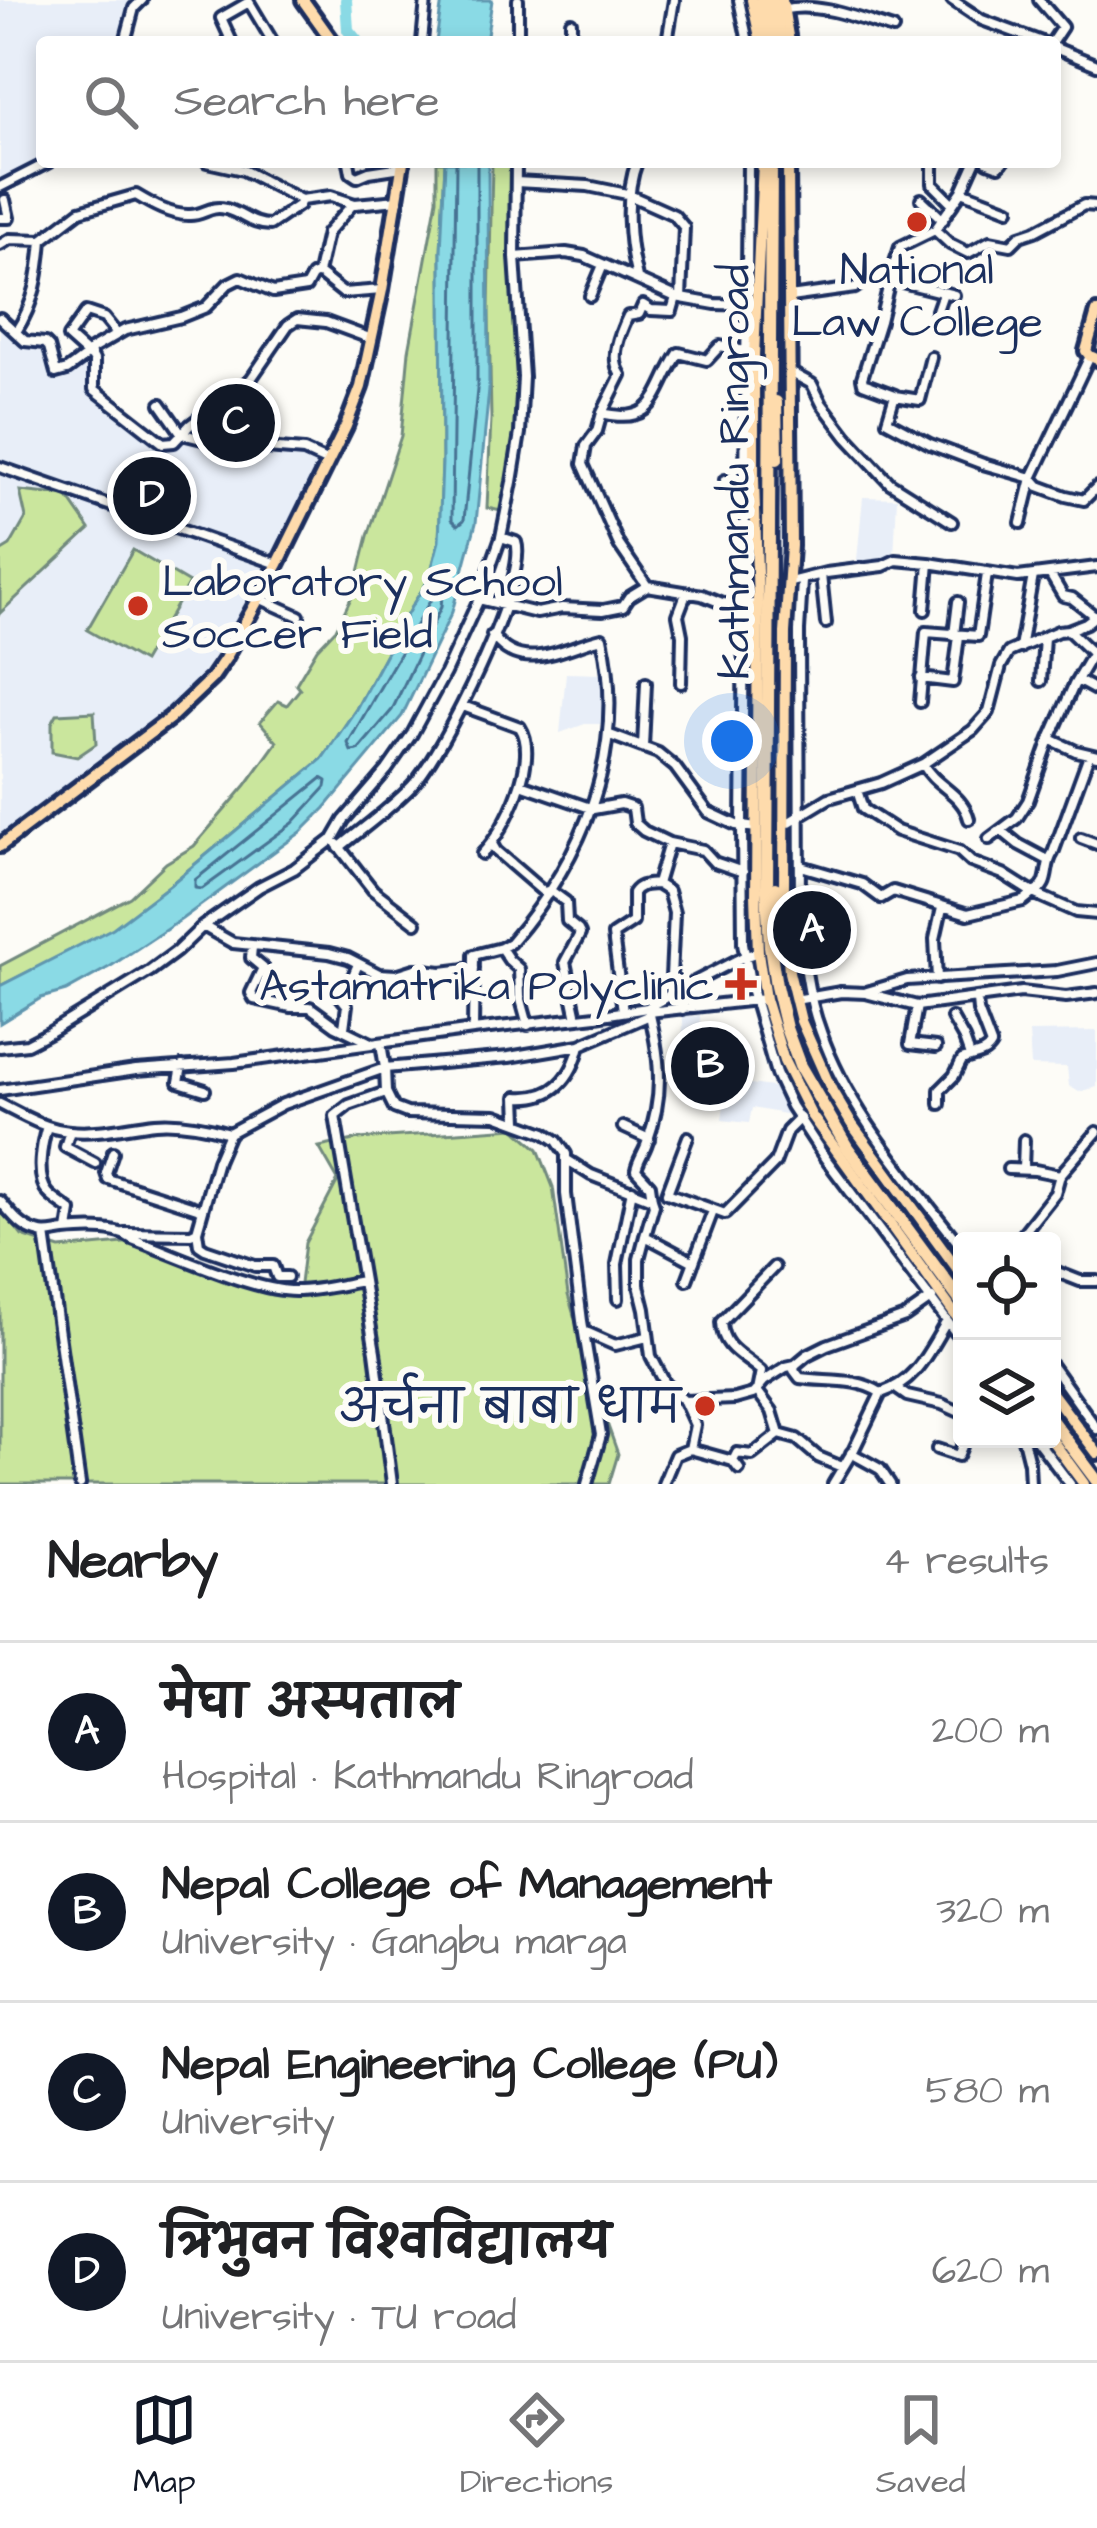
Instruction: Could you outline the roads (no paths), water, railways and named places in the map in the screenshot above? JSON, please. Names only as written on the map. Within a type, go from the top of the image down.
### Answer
[{"type":"highway","points":[[762,0],[777,36]]},
{"type":"highway","points":[[771,0],[779,36]]},
{"type":"highway","name":"Kathmandu Ringroad","points":[[770,168],[766,205],[767,891],[776,986],[794,1053],[821,1106],[953,1291]]},
{"type":"highway","name":"Kathmandu Ringroad","points":[[774,168],[783,184],[775,360],[775,894],[781,975],[793,1027],[821,1092],[953,1278]]},
{"type":"highway","points":[[1061,1421],[1097,1468]]},
{"type":"highway","points":[[1061,1433],[1097,1481]]},
{"type":"main road","points":[[303,0],[328,36]]},
{"type":"main road","points":[[752,0],[760,36]]},
{"type":"main road","points":[[781,36],[784,4]]},
{"type":"main road","points":[[0,846],[194,697],[225,659],[278,564],[361,387],[402,168]]},
{"type":"main road","points":[[787,168],[783,184],[796,581],[785,633],[784,825],[786,938],[795,1000],[814,1057],[851,1123],[953,1261]]},
{"type":"main road","points":[[766,205],[751,305],[756,828],[752,954],[759,1001],[811,1115],[934,1296],[953,1315]]},
{"type":"main road","points":[[1093,357],[1086,351],[1097,312]]},
{"type":"main road","points":[[1061,1406],[1097,1453]]},
{"type":"main road","points":[[1058,1448],[1084,1484]]},
{"type":"street","points":[[127,36],[134,8],[142,0]]},
{"type":"street","points":[[423,36],[426,0]]},
{"type":"street","points":[[518,0],[518,36]]},
{"type":"street","points":[[669,36],[674,0]]},
{"type":"street","points":[[739,0],[747,36]]},
{"type":"street","points":[[833,12],[836,0]]},
{"type":"street","points":[[952,0],[982,20],[1026,36]]},
{"type":"street","points":[[1039,0],[1062,27],[1058,36]]},
{"type":"street","points":[[229,36],[221,18],[250,1],[270,36]]},
{"type":"street","points":[[784,4],[893,29]]},
{"type":"street","points":[[571,22],[571,36]]},
{"type":"street","points":[[1061,48],[1097,65]]},
{"type":"street","points":[[0,187],[37,168]]},
{"type":"street","points":[[234,168],[301,200],[331,196],[353,204],[398,200]]},
{"type":"street","points":[[350,168],[357,177],[388,168]]},
{"type":"street","points":[[336,843],[344,820],[412,734],[445,673],[501,537],[520,433],[523,377],[514,257],[516,168]]},
{"type":"street","points":[[635,168],[627,194],[637,278]]},
{"type":"street","points":[[287,1276],[277,1277],[273,1266],[245,1263],[199,1245],[197,1231],[230,1133],[283,1105],[385,1068],[509,1057],[580,1045],[752,954],[742,872],[751,605],[745,351],[751,305],[748,168]]},
{"type":"street","points":[[933,168],[933,184],[953,204]]},
{"type":"street","points":[[931,357],[920,400],[863,383],[900,247],[935,230],[972,168]]},
{"type":"street","points":[[516,182],[588,186],[627,194],[674,215],[684,227],[678,297],[672,311],[643,305],[639,314],[628,316],[615,360],[619,382],[586,446],[583,464],[619,545],[647,586],[751,605]]},
{"type":"street","points":[[962,191],[1009,209]]},
{"type":"street","points":[[0,244],[10,239],[42,240],[80,211],[136,195],[188,215],[216,207],[267,225],[299,206],[301,200]]},
{"type":"street","points":[[921,199],[943,220]]},
{"type":"street","points":[[0,218],[9,218],[5,200]]},
{"type":"street","points":[[318,273],[327,233],[353,204]]},
{"type":"street","points":[[935,230],[968,253],[990,241],[1011,245],[1084,205],[1097,206]]},
{"type":"street","points":[[16,332],[30,310],[39,280],[42,240]]},
{"type":"street","points":[[514,257],[584,256],[678,297],[751,305]]},
{"type":"street","points":[[590,296],[603,265]]},
{"type":"street","points":[[790,297],[855,288],[878,272],[954,296]]},
{"type":"street","points":[[318,273],[344,293],[382,290]]},
{"type":"street","points":[[0,318],[25,341],[45,343],[56,373],[117,334],[206,307],[240,278],[272,292],[306,287],[318,273]]},
{"type":"street","points":[[943,293],[933,322],[951,329]]},
{"type":"street","points":[[117,334],[104,317],[86,312],[68,337],[94,360],[95,393],[163,443],[174,442],[251,379],[297,319],[326,322],[373,339]]},
{"type":"street","points":[[602,413],[644,412],[679,353],[706,360],[720,346],[745,351]]},
{"type":"street","points":[[1021,523],[1032,478],[1093,357]]},
{"type":"street","points":[[790,372],[812,384],[847,437],[890,483],[952,522]]},
{"type":"street","points":[[895,396],[887,421],[930,444],[1084,500],[1097,487]]},
{"type":"street","points":[[161,404],[182,434],[226,445],[304,452],[328,462]]},
{"type":"street","points":[[0,467],[278,564]]},
{"type":"street","points":[[724,480],[746,490]]},
{"type":"street","points":[[0,1047],[27,1044],[150,971],[203,926],[336,843],[412,787],[464,706],[506,606],[519,551],[516,542],[501,537]]},
{"type":"street","points":[[953,1236],[854,1101],[820,1032],[811,996],[802,947],[796,581],[896,560],[1018,578],[1097,568]]},
{"type":"street","points":[[925,610],[929,563]]},
{"type":"street","points":[[920,702],[926,632],[978,636],[987,574]]},
{"type":"street","points":[[784,825],[829,798],[881,783],[922,764],[973,730],[989,712],[1009,652],[1096,617],[1063,596],[1049,574]]},
{"type":"street","points":[[821,575],[826,623]]},
{"type":"street","points":[[1020,648],[1033,576]]},
{"type":"street","points":[[479,599],[537,613],[562,608],[614,609],[647,586]]},
{"type":"street","points":[[681,682],[678,615],[686,595]]},
{"type":"street","points":[[259,598],[299,616]]},
{"type":"street","points":[[921,678],[953,682],[958,602]]},
{"type":"street","points":[[989,839],[1017,818],[1028,801],[1050,739],[1094,649],[1067,630]]},
{"type":"street","points":[[473,1030],[474,955],[501,949],[515,939],[549,893],[593,808],[610,735],[611,681],[602,638],[564,652],[528,658],[499,645],[492,635]]},
{"type":"street","points":[[1041,681],[1044,638]]},
{"type":"street","points":[[1076,680],[1097,692]]},
{"type":"street","points":[[643,748],[646,683]]},
{"type":"street","points":[[464,706],[525,732],[521,784],[492,844],[482,854]]},
{"type":"street","points":[[610,735],[658,753],[675,767],[708,812],[756,828]]},
{"type":"street","points":[[801,866],[862,884],[880,898],[893,891],[968,914],[1024,901],[1044,885],[1048,860],[1093,756],[1050,739]]},
{"type":"street","points":[[922,764],[932,779],[963,802],[969,819]]},
{"type":"street","points":[[521,784],[593,808],[626,804],[633,808],[635,824],[644,831],[669,843],[703,850],[714,862],[742,872]]},
{"type":"street","points":[[857,790],[867,813],[897,831],[959,851],[971,862],[1076,912],[1097,914]]},
{"type":"street","points":[[1002,832],[1048,860]]},
{"type":"street","points":[[1081,838],[1097,844]]},
{"type":"street","points":[[336,843],[374,890],[416,923]]},
{"type":"street","points":[[657,884],[669,843]]},
{"type":"street","points":[[492,844],[566,902],[567,921],[580,934],[565,962],[577,1018]]},
{"type":"street","points":[[623,1011],[614,934],[633,922],[633,892],[639,886],[657,884],[668,891],[674,914],[671,977]]},
{"type":"street","points":[[937,979],[935,939],[942,908]]},
{"type":"street","points":[[203,926],[233,944],[329,952],[379,974],[474,968]]},
{"type":"street","points":[[252,946],[251,958],[263,968],[250,993],[254,999],[310,1007],[376,1043],[394,1108],[407,1113],[487,1114],[518,1121],[557,1141],[568,1160],[591,1175],[652,1198]]},
{"type":"street","points":[[501,949],[519,969],[528,1025]]},
{"type":"street","points":[[795,1000],[866,992],[908,980],[1058,971],[1097,963]]},
{"type":"street","points":[[344,1029],[347,1006],[338,990],[350,983],[358,964]]},
{"type":"street","points":[[675,992],[682,1009]]},
{"type":"street","points":[[866,992],[917,1006],[1021,992],[1066,998],[1097,992]]},
{"type":"street","points":[[940,1104],[940,1090],[962,1060],[992,1045],[977,1000]]},
{"type":"street","points":[[0,1090],[623,1011],[759,1001],[776,1074],[800,1118],[825,1159],[934,1296],[961,1340]]},
{"type":"street","points":[[917,1006],[910,1044],[936,1047]]},
{"type":"street","points":[[649,1011],[661,1082],[660,1100],[636,1170],[650,1185],[654,1205],[638,1268],[651,1356],[665,1383],[684,1401],[695,1425],[690,1449]]},
{"type":"street","points":[[952,1018],[970,1056]]},
{"type":"street","points":[[518,1121],[517,1096],[534,1098],[562,1085],[580,1045]]},
{"type":"street","points":[[182,1066],[179,1082],[205,1090]]},
{"type":"street","points":[[386,1092],[349,1105],[334,1116],[375,1352],[392,1484]]},
{"type":"street","points":[[0,1104],[47,1126],[70,1131],[160,1123],[199,1124],[230,1133]]},
{"type":"street","points":[[688,1138],[667,1193],[725,1214],[775,1163],[787,1131],[800,1118]]},
{"type":"street","points":[[47,1126],[40,1153],[43,1184],[46,1192],[71,1211],[68,1230]]},
{"type":"street","points":[[623,1127],[649,1138]]},
{"type":"street","points":[[70,1131],[65,1147],[95,1163]]},
{"type":"street","points":[[1024,1232],[1054,1193],[1060,1175],[1097,1132]]},
{"type":"street","points":[[1023,1169],[1024,1141]]},
{"type":"street","points":[[113,1152],[108,1179],[203,1210]]},
{"type":"street","points":[[568,1160],[566,1194],[585,1328],[589,1335],[615,1345],[647,1336]]},
{"type":"street","points":[[1009,1169],[1060,1175]]},
{"type":"street","points":[[618,1299],[616,1264],[632,1190]]},
{"type":"street","points":[[0,1201],[20,1222],[45,1234],[197,1231]]},
{"type":"street","points":[[687,1280],[713,1211]]},
{"type":"street","points":[[124,1233],[276,1289],[298,1291],[362,1281]]},
{"type":"street","points":[[45,1234],[80,1484]]},
{"type":"street","points":[[645,1236],[694,1262]]},
{"type":"street","points":[[774,1267],[721,1322],[731,1349],[761,1371],[757,1391],[772,1411],[779,1434]]},
{"type":"street","points":[[1061,1274],[1080,1281],[1097,1280]]},
{"type":"street","points":[[684,1401],[735,1399],[757,1391],[786,1366],[827,1345],[905,1317],[934,1296]]},
{"type":"street","points":[[795,1365],[800,1378],[858,1383],[880,1393],[897,1389],[921,1362],[946,1321]]},
{"type":"street","points":[[585,1328],[601,1435],[587,1484]]},
{"type":"street","points":[[1061,1379],[1097,1429]]},
{"type":"street","points":[[897,1389],[953,1409]]},
{"type":"street","points":[[832,1484],[880,1393]]},
{"type":"street","points":[[663,1484],[675,1455],[690,1449],[736,1465],[737,1453],[752,1454],[779,1434]]},
{"type":"street","points":[[779,1434],[797,1439],[818,1457],[842,1467]]},
{"type":"street","points":[[937,1449],[958,1456],[961,1448]]},
{"type":"street","points":[[1027,1448],[1030,1484]]},
{"type":"street","points":[[1043,1448],[1070,1484]]},
{"type":"street","points":[[851,1453],[880,1469],[890,1484]]},
{"type":"water","points":[[442,0],[492,0],[487,36],[437,36]]},
{"type":"water","points":[[445,168],[488,168],[489,390],[476,523],[452,612],[402,716],[301,832],[111,966],[0,1023],[0,986],[113,928],[170,885],[322,759],[356,709],[429,579],[439,541]]},
{"type":"waterway","points":[[346,0],[348,30],[353,36]]},
{"type":"place","name":"National Law College","points":[[917,222]]},
{"type":"place","name":"Nepal Engineering College (PU)","points":[[236,423]]},
{"type":"place","name":"त्रिभुवन विश्वविद्यालय","points":[[152,496]]},
{"type":"place","name":"Laboratory School Soccer Field","points":[[138,606]]},
{"type":"place","name":"मेघा अस्पताल","points":[[812,930]]},
{"type":"place","name":"Astamatrika Polyclinic","points":[[741,984]]},
{"type":"place","name":"Nepal College of Management","points":[[710,1066]]},
{"type":"place","name":"अर्चना बाबा धाम","points":[[705,1406]]}]
